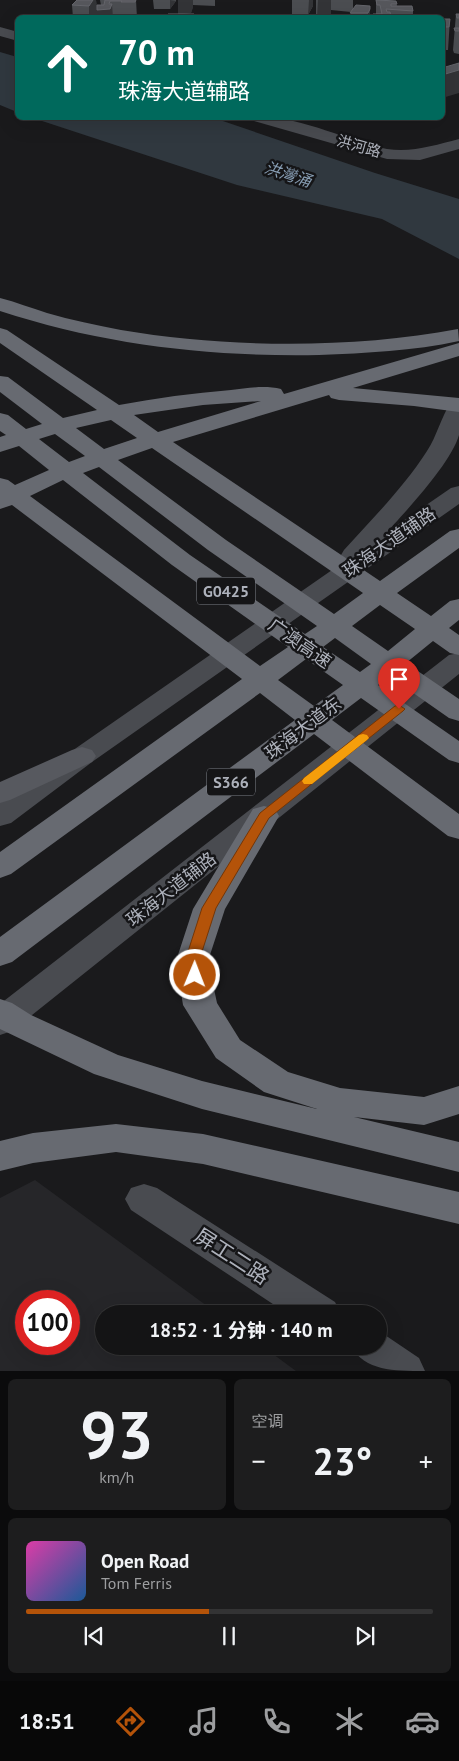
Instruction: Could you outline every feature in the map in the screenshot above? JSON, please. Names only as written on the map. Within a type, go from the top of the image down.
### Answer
[{"type":"highway","points":[[0,304],[53,321],[98,332],[134,339],[212,348],[293,350],[366,347],[433,340],[459,334]]},
{"type":"highway","points":[[0,334],[459,647]]},
{"type":"highway","points":[[0,502],[51,477],[131,447],[459,349]]},
{"type":"highway","name":"广澳高速","points":[[0,382],[217,545],[459,712]]},
{"type":"highway","points":[[0,445],[37,432],[119,410],[227,396],[324,392],[414,398],[459,406]]},
{"type":"highway","name":"广澳高速","points":[[0,420],[182,560],[459,754]]},
{"type":"highway","points":[[0,485],[459,829]]},
{"type":"highway","points":[[0,867],[459,536]]},
{"type":"highway","name":"珠海大道东","points":[[0,954],[373,676],[459,607]]},
{"type":"highway","points":[[264,816],[209,908],[192,961],[200,1005],[228,1049],[276,1082],[340,1102],[424,1111],[459,1100]]},
{"type":"highway","points":[[0,1012],[18,1024],[106,1065],[202,1094],[459,1157]]},
{"type":"highway","points":[[0,1156],[33,1148],[116,1138],[203,1149],[459,1208]]},
{"type":"main road","points":[[0,31],[15,36]]},
{"type":"main road","name":"洪河路","points":[[267,120],[386,154],[420,155],[459,144]]},
{"type":"main road","points":[[322,590],[437,457],[456,419],[459,406]]},
{"type":"main road","name":"珠海大道辅路","points":[[0,816],[82,756],[459,493]]},
{"type":"main road","name":"珠海大道辅路","points":[[0,1022],[459,662]]},
{"type":"main road","points":[[0,793],[82,756]]},
{"type":"main road","name":"屏工二路","points":[[144,1198],[307,1305]]},
{"type":"main road","points":[[383,1355],[405,1371]]},
{"type":"shaded area","points":[[35,1180],[206,1305],[95,1305],[95,1355],[274,1355],[296,1371],[0,1371],[0,1198]]},
{"type":"water","points":[[0,52],[15,56],[15,111],[0,105]]},
{"type":"water","name":"洪灣涌","points":[[39,120],[220,120],[375,173],[459,199],[459,259],[382,219],[237,185]]},
{"type":"building","points":[[77,0],[93,0],[89,6],[72,5]]},
{"type":"building","points":[[105,0],[136,0],[135,2],[110,1],[109,4],[112,4],[110,9],[97,10],[97,5],[104,5]]},
{"type":"building","points":[[376,0],[396,1],[397,4],[391,4],[391,6],[412,6],[413,11],[386,9],[391,15],[374,15],[382,14],[380,5],[377,5]]},
{"type":"building","points":[[356,5],[370,6],[370,9],[368,13],[350,13]]},
{"type":"building","points":[[168,14],[194,14],[194,15]]},
{"type":"building","points":[[445,19],[450,19],[449,27],[445,27]]},
{"type":"building","points":[[459,63],[459,70],[445,74],[445,67]]},
{"type":"slow traffic","points":[[308,781],[363,738]]},
{"type":"route","points":[[195,975],[192,961],[209,908],[264,816],[399,709]]}]
